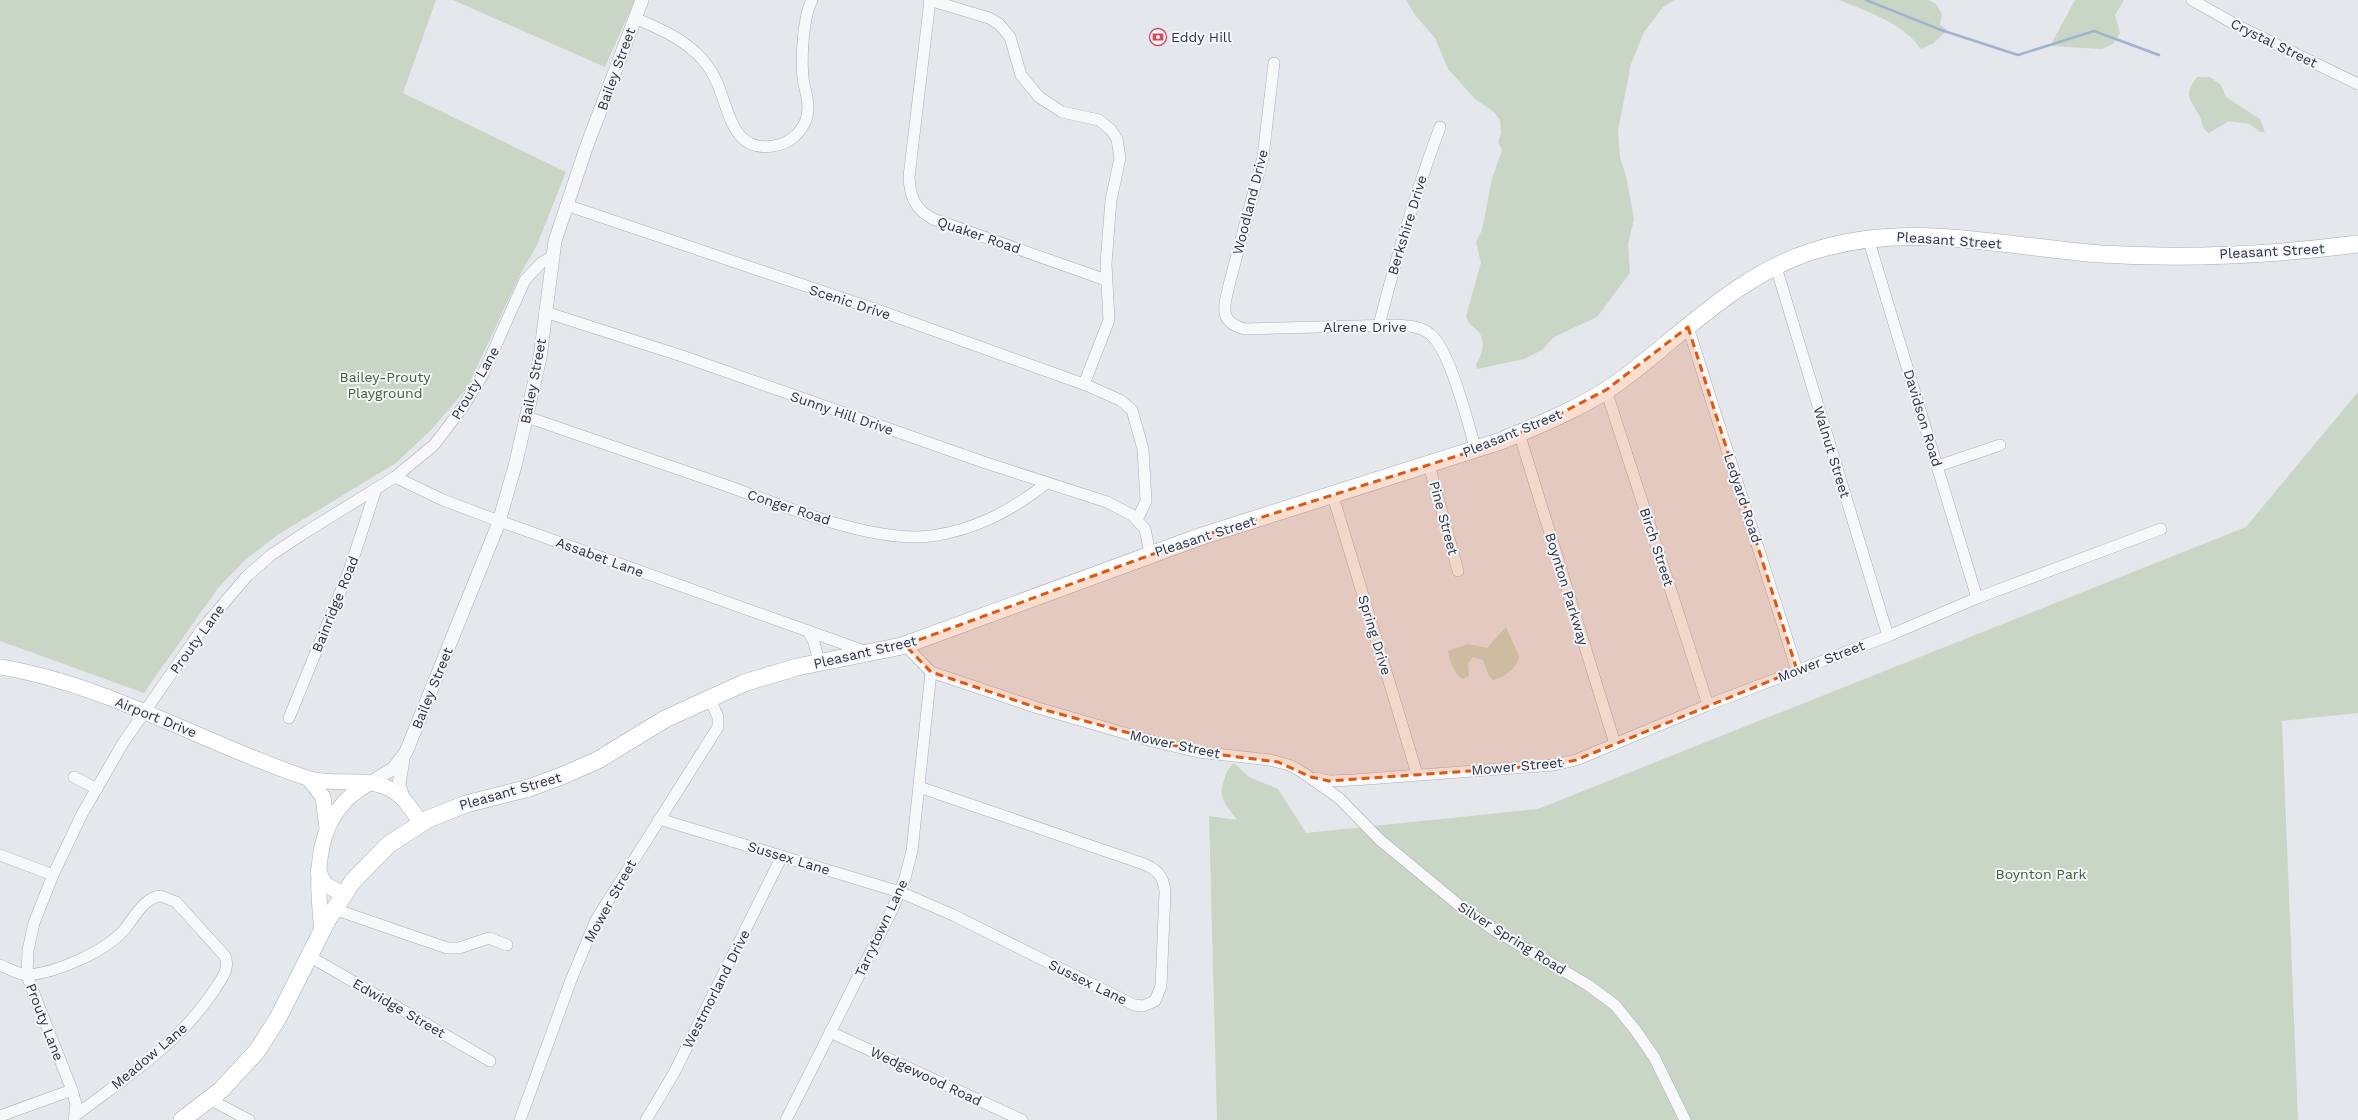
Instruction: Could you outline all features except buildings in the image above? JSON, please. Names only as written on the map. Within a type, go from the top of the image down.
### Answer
[{"type":"main road","name":"Pleasant Street","points":[[182,1120],[211,1100],[245,1066],[269,1034],[322,930],[343,894],[359,873],[378,854],[421,823],[460,805],[529,788],[564,775],[598,760],[665,719],[709,697],[744,683],[826,661],[905,645],[1150,554],[1476,450],[1520,433],[1606,390],[1662,350],[1722,299],[1776,267],[1812,252],[1841,243],[1894,235],[1963,238],[2050,249],[2136,256],[2233,254],[2358,244]]},
{"type":"main road","name":"Airport Drive","points":[[0,667],[87,689],[309,779],[368,784],[388,788],[404,800]]},
{"type":"main road","points":[[309,779],[323,798],[327,828],[318,870],[322,930]]},
{"type":"main road","points":[[327,828],[342,806],[355,792],[368,784]]},
{"type":"main road","name":"Bailey Street","points":[[404,800],[421,823]]},
{"type":"main road","points":[[318,870],[326,885],[343,894]]},
{"type":"street","name":"Bailey Street","points":[[404,800],[399,785],[403,756],[499,521],[515,466],[540,358],[553,256],[566,205],[642,0]]},
{"type":"street","points":[[635,18],[672,35],[695,52],[709,67],[718,84],[730,122],[737,133],[753,144],[773,146],[792,138],[801,129],[807,117],[808,103],[803,77],[803,61],[807,15],[812,0]]},
{"type":"street","points":[[929,0],[989,18],[999,24],[1010,37],[1021,75],[1039,97],[1062,112],[1099,120],[1114,135],[1120,148],[1120,158],[1111,206],[1106,280],[1110,301],[1109,320],[1084,384]]},
{"type":"street","name":"Quaker Road","points":[[929,0],[909,177],[912,199],[918,208],[933,219],[1106,280]]},
{"type":"street","name":"Crystal Street","points":[[2192,0],[2238,26],[2358,84]]},
{"type":"street","name":"Woodland Drive","points":[[1245,328],[1237,327],[1228,320],[1225,306],[1263,157],[1274,63]]},
{"type":"street","name":"Berkshire Drive","points":[[1379,325],[1393,270],[1422,176],[1440,127]]},
{"type":"street","name":"Scenic Drive","points":[[566,205],[883,312],[1084,384],[1120,400],[1130,407],[1136,417],[1143,449],[1146,501],[1137,520]]},
{"type":"street","name":"Davidson Road","points":[[1868,238],[1938,466],[1956,533],[1977,598]]},
{"type":"street","name":"Prouty Lane","points":[[75,1117],[76,1104],[72,1090],[27,976],[28,950],[34,924],[52,875],[97,789],[123,743],[202,629],[247,576],[271,555],[395,477],[434,446],[453,421],[482,376],[526,280],[541,263],[553,256]]},
{"type":"street","name":"Walnut Street","points":[[1776,267],[1888,636]]},
{"type":"street","name":"Sunny Hill Drive","points":[[545,312],[689,359],[986,463],[1108,502],[1137,520]]},
{"type":"street","name":"Alrene Drive","points":[[1245,328],[1379,325],[1416,327],[1428,332],[1437,340],[1452,375],[1476,450]]},
{"type":"street","name":"Ledyard Road","points":[[1688,327],[1797,670]]},
{"type":"street","name":"Birch Street","points":[[1606,390],[1708,705]]},
{"type":"street","name":"Conger Road","points":[[527,417],[820,518],[877,534],[904,537],[930,536],[983,523],[1023,502],[1047,483]]},
{"type":"street","name":"Boynton Parkway","points":[[1520,433],[1615,744]]},
{"type":"street","points":[[1938,466],[2000,445]]},
{"type":"street","name":"Pine Street","points":[[1429,465],[1458,571]]},
{"type":"street","name":"Assabet Lane","points":[[395,477],[443,500],[499,521],[869,653]]},
{"type":"street","name":"Bainridge Road","points":[[289,718],[349,571],[367,523],[376,489]]},
{"type":"street","name":"Spring Drive","points":[[1332,496],[1417,774]]},
{"type":"street","points":[[1137,520],[1145,529],[1150,554]]},
{"type":"street","name":"Mower Street","points":[[905,645],[931,672],[1119,732],[1198,752],[1278,762],[1289,765],[1310,777],[1329,781],[1554,765],[1576,760],[1708,705],[1888,636],[1977,598],[2161,529]]},
{"type":"street","points":[[808,630],[826,661]]},
{"type":"street","points":[[819,634],[827,643],[826,661]]},
{"type":"street","name":"Tarrytown Lane","points":[[786,1120],[900,892],[912,851],[931,672]]},
{"type":"street","name":"Mower Street","points":[[520,1120],[571,980],[591,931],[610,896],[718,727],[718,717],[709,697]]},
{"type":"street","name":"Bailey Street","points":[[368,784],[390,772],[403,756]]},
{"type":"street","points":[[74,777],[97,789]]},
{"type":"street","name":"Silver Spring Road","points":[[1310,777],[1338,798],[1380,840],[1460,906],[1494,930],[1588,984],[1615,1005],[1654,1056],[1685,1120]]},
{"type":"street","name":"Sussex Lane","points":[[659,818],[900,892],[953,915],[1134,1005],[1149,1004],[1155,1001],[1160,992],[1165,887],[1162,877],[1155,869],[919,787]]},
{"type":"street","points":[[0,855],[52,875]]},
{"type":"street","name":"Westmorland Drive","points":[[646,1120],[674,1073],[782,856]]},
{"type":"street","name":"Meadow Lane","points":[[27,976],[72,963],[102,948],[119,934],[149,900],[161,896],[176,902],[226,958],[227,966],[224,976],[200,1011],[181,1032],[157,1054],[75,1117]]},
{"type":"street","points":[[334,909],[447,948],[459,948],[489,938],[507,945]]},
{"type":"street","name":"Edwidge Street","points":[[309,956],[490,1060]]},
{"type":"street","points":[[0,965],[27,976]]},
{"type":"street","name":"Wedgewood Road","points":[[830,1032],[1022,1120]]},
{"type":"street","points":[[0,1116],[72,1090]]},
{"type":"street","points":[[211,1100],[249,1120]]},
{"type":"highlighted area","points":[[1688,327],[1797,670],[1576,760],[1554,765],[1329,781],[1311,777],[1278,762],[1198,752],[1038,708],[931,672],[905,645],[1202,536],[1476,450],[1532,428],[1606,390]]},
{"type":"green space","name":"Bailey-Prouty Playground","points":[[0,0],[436,0],[403,93],[566,172],[537,245],[522,271],[467,388],[432,429],[396,463],[279,534],[246,559],[218,588],[144,693],[0,641]]},
{"type":"green space","points":[[453,0],[635,0],[605,67]]},
{"type":"green space","points":[[1406,0],[1674,0],[1663,7],[1644,32],[1631,64],[1618,130],[1620,157],[1626,176],[1634,219],[1628,244],[1630,273],[1597,317],[1554,337],[1542,350],[1524,359],[1477,369],[1476,365],[1481,354],[1483,342],[1480,334],[1468,322],[1466,316],[1481,263],[1476,242],[1482,230],[1492,179],[1502,150],[1498,142],[1501,133],[1500,120],[1494,112],[1475,99],[1448,69],[1435,38],[1415,15]]},
{"type":"green space","points":[[1839,0],[1929,0],[1936,4],[1942,14],[1940,25],[1947,30],[1934,43],[1921,49],[1904,32],[1884,19]]},
{"type":"green space","points":[[2075,0],[2124,0],[2115,15],[2120,33],[2113,44],[2102,49],[2050,46]]},
{"type":"green space","points":[[2197,77],[2210,77],[2221,85],[2226,97],[2260,119],[2265,132],[2261,132],[2249,124],[2229,121],[2209,133],[2204,128],[2191,101],[2189,93],[2192,83]]},
{"type":"green space","name":"Boynton Park","points":[[2358,392],[2358,713],[2282,721],[2298,1120],[1217,1120],[1209,816],[1237,820],[1226,805],[1222,796],[1223,785],[1227,773],[1229,768],[1234,763],[1249,777],[1278,789],[1306,833],[1538,809],[2246,527]]},
{"type":"green space","points":[[1506,627],[1519,656],[1513,668],[1502,677],[1493,680],[1489,676],[1483,660],[1473,657],[1468,664],[1469,676],[1463,679],[1460,677],[1453,667],[1448,651],[1468,644],[1487,648]]},
{"type":"waterway","points":[[1866,0],[1941,30],[2018,55],[2094,31],[2159,55]]},
{"type":"place","name":"Eddy Hill","points":[[1158,37]]}]
